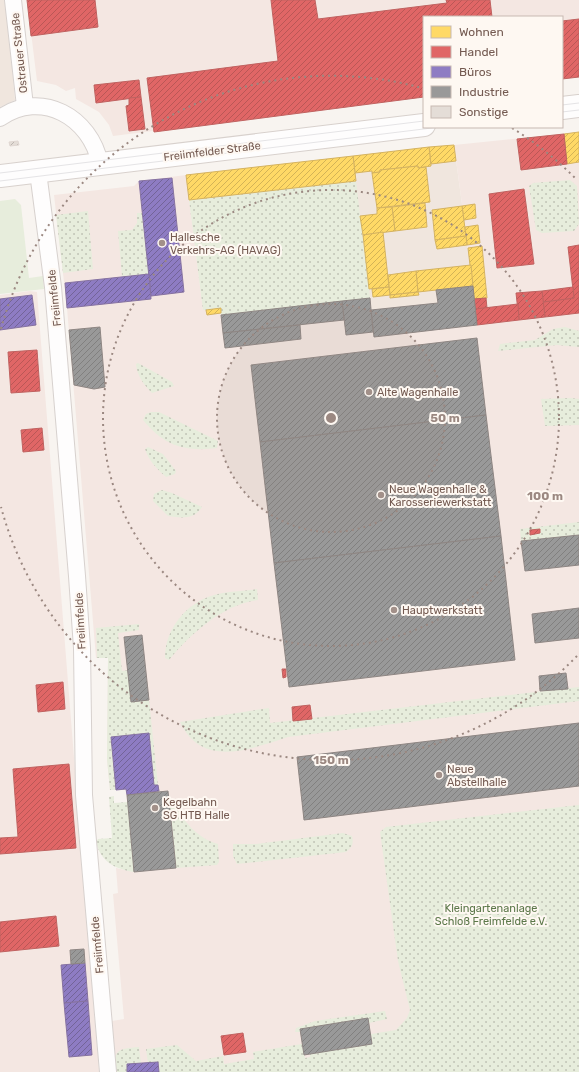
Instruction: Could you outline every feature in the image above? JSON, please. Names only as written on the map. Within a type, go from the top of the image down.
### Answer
[{"type":"street","name":"Ostrauer Straße","points":[[13,0],[25,106]]},
{"type":"street","name":"Ostrauer Straße","points":[[0,118],[10,111],[25,106],[43,106],[62,112],[72,118],[88,136],[100,164]]},
{"type":"street","points":[[563,108],[579,106]]},
{"type":"street","name":"Freiimfelder Straße","points":[[0,176],[423,125]]},
{"type":"street","name":"Freiimfelde","points":[[38,172],[53,287],[77,576],[82,648],[84,795],[108,1072]]},
{"type":"shaded area","points":[[0,0],[6,0],[15,100],[0,107]]},
{"type":"shaded area","points":[[27,0],[579,0],[579,77],[563,79],[563,16],[423,16],[423,97],[113,136],[109,125],[99,112],[76,99],[75,88],[66,91],[56,85],[37,81]]},
{"type":"shaded area","points":[[579,132],[579,813],[421,1044],[312,1072],[115,1072],[112,1021],[124,1019],[113,894],[118,893],[116,868],[134,872],[126,789],[110,790],[107,759],[108,658],[96,658],[67,308],[54,195],[134,186],[139,181],[186,175],[203,310],[221,308],[222,315],[370,298],[371,310],[438,303],[436,290],[473,286],[454,145]]},
{"type":"shaded area","points":[[454,145],[473,286],[437,290],[438,303],[371,310],[203,310],[186,175]]},
{"type":"shaded area","points":[[30,291],[37,292],[99,1072],[0,1072],[0,295]]},
{"type":"green space","points":[[570,180],[577,186],[579,224],[574,231],[542,233],[536,230],[529,186],[533,183]]},
{"type":"green space","points":[[356,181],[370,298],[221,315],[220,308],[203,310],[189,200]]},
{"type":"green space","points":[[15,199],[21,205],[29,278],[43,276],[44,289],[0,294],[0,201]]},
{"type":"green space","points":[[88,211],[93,269],[63,273],[56,215]]},
{"type":"green space","points":[[137,213],[142,213],[149,274],[122,276],[118,231],[132,230],[137,223]]},
{"type":"green space","points":[[565,327],[579,331],[579,347],[557,345],[498,351],[500,344],[535,340],[553,329]]},
{"type":"green space","points":[[138,363],[172,382],[174,386],[152,393],[139,376],[136,364]]},
{"type":"green space","points":[[541,399],[579,399],[579,425],[545,426]]},
{"type":"green space","points":[[151,412],[159,412],[218,441],[217,448],[185,448],[167,441],[151,429],[143,420],[146,414]]},
{"type":"green space","points":[[148,447],[163,454],[176,471],[175,474],[166,477],[159,471],[151,461],[145,449]]},
{"type":"green space","points":[[162,490],[202,507],[191,516],[168,516],[153,501],[154,494]]},
{"type":"green space","points":[[579,522],[579,535],[521,541],[520,529]]},
{"type":"green space","points":[[257,589],[258,600],[233,607],[220,614],[187,640],[169,660],[165,658],[166,647],[173,627],[186,611],[195,604],[214,595]]},
{"type":"green space","points":[[139,624],[139,630],[118,633],[122,671],[128,670],[131,702],[149,700],[158,785],[154,785],[148,733],[111,737],[116,790],[110,790],[107,759],[108,658],[97,658],[96,628]]},
{"type":"green space","points":[[579,687],[579,701],[288,737],[243,750],[228,752],[214,751],[201,746],[189,737],[180,722],[269,708],[270,723]]},
{"type":"green space","points":[[169,795],[183,818],[195,831],[209,841],[218,844],[219,862],[217,865],[176,868]]},
{"type":"green space","points":[[114,796],[114,803],[128,802],[134,872],[121,869],[110,863],[101,855],[96,842],[98,839],[112,838],[109,797]]},
{"type":"green space","name":"Kleingartenanlage Schloß Freimfelde e.V.","points":[[579,805],[579,1072],[159,1072],[158,1062],[148,1063],[146,1049],[177,1045],[196,1061],[223,1056],[224,1064],[254,1059],[253,1052],[302,1044],[305,1058],[310,1057],[310,1054],[372,1044],[371,1034],[396,1030],[407,1018],[410,1010],[398,961],[380,832],[386,827]]},
{"type":"green space","points":[[343,833],[352,836],[353,839],[350,849],[346,852],[237,864],[233,856],[233,844],[256,844]]},
{"type":"green space","points":[[385,1011],[387,1019],[369,1023],[368,1018],[300,1029],[300,1032],[295,1032],[296,1028],[315,1021]]},
{"type":"green space","points":[[139,1047],[141,1063],[127,1064],[127,1072],[115,1072],[115,1059],[118,1052]]},
{"type":"building: Wohnen","points":[[579,132],[579,162],[567,164],[564,134]]},
{"type":"building: Wohnen","points":[[454,145],[456,161],[431,164],[429,147]]},
{"type":"building: Wohnen","points":[[429,147],[431,166],[380,170],[380,172],[372,173],[372,171],[355,173],[353,156]]},
{"type":"building: Wohnen","points":[[353,156],[356,181],[189,200],[186,175]]},
{"type":"building: Wohnen","points":[[418,166],[418,168],[426,167],[430,202],[377,208],[372,173],[380,172],[380,170]]},
{"type":"building: Wohnen","points":[[425,203],[427,227],[395,231],[392,207]]},
{"type":"building: Wohnen","points":[[475,204],[476,218],[464,220],[462,206]]},
{"type":"building: Wohnen","points":[[462,206],[466,236],[435,240],[432,210]]},
{"type":"building: Wohnen","points":[[392,207],[395,231],[363,235],[360,216],[377,214],[377,208]]},
{"type":"building: Wohnen","points":[[478,225],[480,243],[467,245],[465,227]]},
{"type":"building: Wohnen","points":[[383,232],[389,287],[369,289],[363,235]]},
{"type":"building: Wohnen","points":[[466,236],[467,245],[437,249],[435,240]]},
{"type":"building: Wohnen","points":[[482,246],[487,298],[474,299],[468,248]]},
{"type":"building: Wohnen","points":[[471,265],[473,286],[418,292],[416,271]]},
{"type":"building: Wohnen","points":[[416,271],[418,292],[390,295],[388,275]]},
{"type":"building: Wohnen","points":[[389,287],[390,295],[373,297],[372,289]]},
{"type":"building: Wohnen","points":[[418,292],[419,295],[390,298],[390,295]]},
{"type":"building: Wohnen","points":[[221,308],[221,313],[207,315],[206,310]]},
{"type":"building: Handel","points":[[27,0],[95,0],[98,27],[31,36]]},
{"type":"building: Handel","points":[[271,0],[315,0],[318,19],[447,3],[446,0],[490,0],[492,16],[423,16],[423,97],[154,132],[147,78],[278,61]]},
{"type":"building: Handel","points":[[579,19],[579,77],[563,79],[563,21]]},
{"type":"building: Handel","points":[[139,80],[141,97],[96,103],[94,85]]},
{"type":"building: Handel","points":[[141,97],[145,129],[129,131],[126,106],[129,105],[129,98]]},
{"type":"building: Handel","points":[[564,134],[567,164],[521,170],[517,139]]},
{"type":"building: Handel","points":[[524,189],[534,264],[497,268],[489,194]]},
{"type":"building: Handel","points":[[579,245],[579,313],[545,317],[543,302],[574,298],[568,247]]},
{"type":"building: Handel","points":[[573,287],[574,298],[543,302],[542,291]]},
{"type":"building: Handel","points":[[542,291],[545,317],[519,320],[516,293]]},
{"type":"building: Handel","points":[[486,298],[487,308],[475,309],[474,299]]},
{"type":"building: Handel","points":[[518,304],[519,320],[477,325],[475,309]]},
{"type":"building: Handel","points":[[37,350],[40,391],[11,393],[8,352]]},
{"type":"building: Handel","points":[[42,428],[44,450],[23,452],[21,430]]},
{"type":"building: Handel","points":[[540,529],[540,533],[530,535],[530,530]]},
{"type":"building: Handel","points":[[282,669],[286,669],[286,677],[283,678]]},
{"type":"building: Handel","points":[[63,682],[65,709],[38,712],[36,685]]},
{"type":"building: Handel","points":[[310,705],[312,719],[293,721],[292,707]]},
{"type":"building: Handel","points":[[69,764],[76,848],[0,854],[0,838],[18,837],[13,769]]},
{"type":"building: Handel","points":[[56,916],[59,946],[0,952],[0,922]]},
{"type":"building: Handel","points":[[243,1033],[246,1052],[224,1055],[221,1036]]},
{"type":"building: Büros","name":"Hallesche Verkehrs-AG (HAVAG)","points":[[172,178],[184,292],[151,296],[139,181]]},
{"type":"building: Büros","points":[[149,274],[151,299],[67,308],[65,283]]},
{"type":"building: Büros","points":[[32,295],[36,325],[0,330],[0,299]]},
{"type":"building: Büros","points":[[149,733],[154,785],[158,785],[159,791],[127,795],[126,789],[116,790],[111,737]]},
{"type":"building: Büros","points":[[85,963],[88,1001],[64,1003],[61,965]]},
{"type":"building: Büros","points":[[88,1001],[92,1055],[69,1057],[64,1003]]},
{"type":"building: Büros","points":[[158,1062],[159,1072],[127,1072],[127,1064]]},
{"type":"building: Industrie","points":[[473,286],[477,325],[374,337],[371,310],[438,303],[436,290]]},
{"type":"building: Industrie","points":[[370,298],[373,332],[346,335],[342,301]]},
{"type":"building: Industrie","points":[[342,301],[344,320],[223,333],[221,315]]},
{"type":"building: Industrie","points":[[300,325],[301,339],[225,348],[223,333]]},
{"type":"building: Industrie","points":[[100,327],[105,387],[94,389],[74,385],[69,330]]},
{"type":"building: Industrie","name":"Alte Wagenhalle","points":[[477,338],[486,415],[260,442],[251,365]]},
{"type":"building: Industrie","name":"Neue Wagenhalle & Karosseriewerkstatt","points":[[486,415],[501,536],[274,563],[260,442]]},
{"type":"building: Industrie","points":[[579,535],[579,565],[525,571],[521,541]]},
{"type":"building: Industrie","name":"Hauptwerkstatt","points":[[501,536],[515,660],[289,687],[274,563]]},
{"type":"building: Industrie","points":[[579,608],[579,638],[535,643],[532,614]]},
{"type":"building: Industrie","points":[[142,635],[149,700],[131,702],[124,637]]},
{"type":"building: Industrie","points":[[566,673],[568,689],[540,691],[539,676]]},
{"type":"building: Industrie","name":"Neue Abstellhalle","points":[[579,723],[579,786],[304,820],[297,757]]},
{"type":"building: Industrie","points":[[168,791],[176,868],[134,872],[127,795]]},
{"type":"building: Industrie","points":[[84,949],[85,963],[71,964],[70,950]]},
{"type":"building: Industrie","points":[[368,1018],[372,1044],[304,1055],[300,1029]]},
{"type":"building: Sonstige","points":[[18,141],[19,145],[10,146],[9,142]]},
{"type":"tram line","points":[[563,105],[579,103]]},
{"type":"tram line","points":[[563,112],[579,110]]},
{"type":"tram line","points":[[0,173],[423,121]]},
{"type":"tram line","points":[[0,181],[432,128]]},
{"type":"place","name":"Hallesche Verkehrs-AG (HAVAG)","points":[[162,243]]},
{"type":"place","name":"Alte Wagenhalle","points":[[369,392]]},
{"type":"place","name":"Neue Wagenhalle & Karosseriewerkstatt","points":[[381,495]]},
{"type":"place","name":"Hauptwerkstatt","points":[[394,610]]},
{"type":"place","name":"Neue Abstellhalle","points":[[439,775]]},
{"type":"place","name":"Kegelbahn SG HTB Halle","points":[[155,808]]}]
